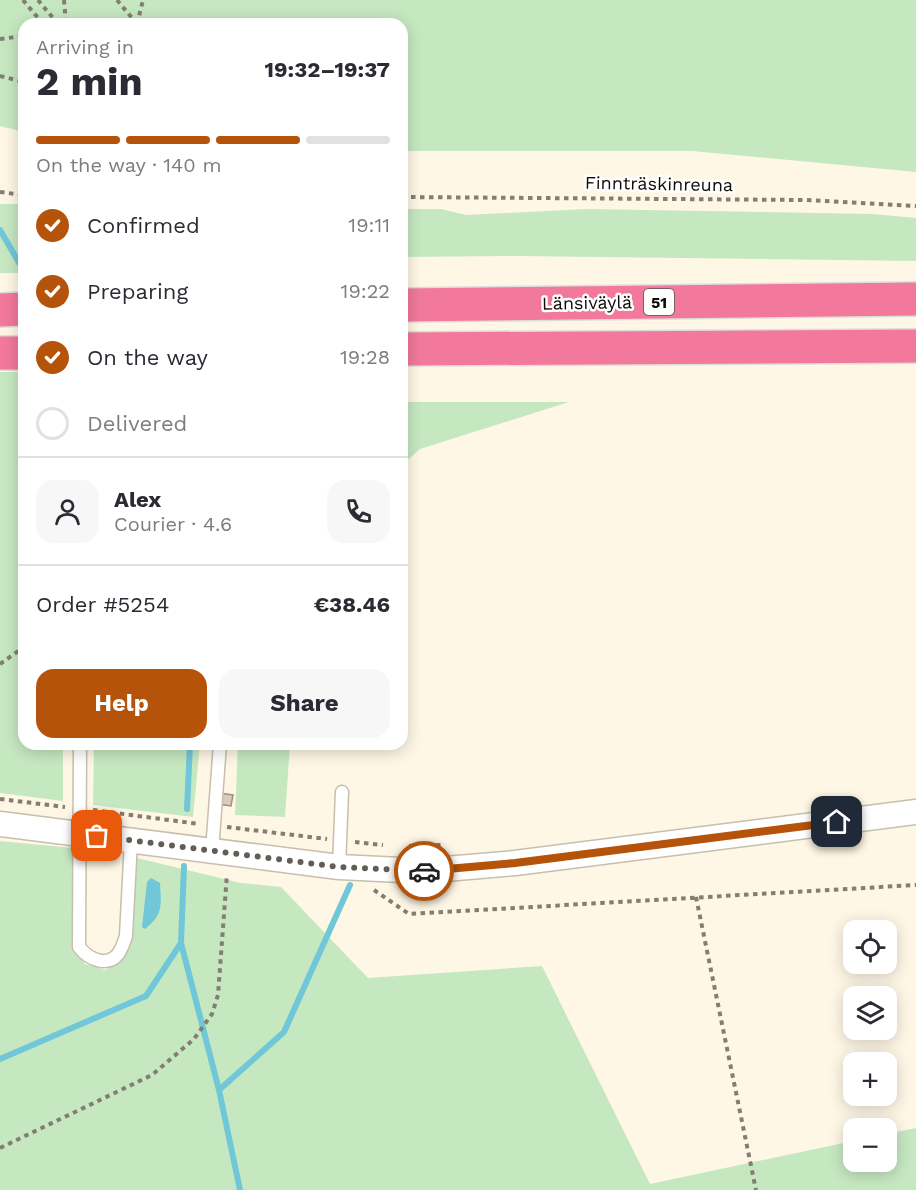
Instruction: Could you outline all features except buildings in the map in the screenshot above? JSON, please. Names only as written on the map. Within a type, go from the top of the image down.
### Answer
[{"type":"highway","name":"Länsiväylä","points":[[408,305],[916,299]]},
{"type":"highway","points":[[0,310],[18,309]]},
{"type":"highway","points":[[408,349],[916,346]]},
{"type":"highway","points":[[0,353],[18,353]]},
{"type":"street","points":[[0,824],[339,867],[422,871],[515,863],[916,812]]},
{"type":"lane","points":[[80,750],[79,947],[86,956],[95,960],[105,961],[114,958],[120,951],[126,936],[131,840]]},
{"type":"lane","points":[[219,750],[213,825],[220,852]]},
{"type":"lane","points":[[339,867],[342,792]]},
{"type":"path","points":[[23,0],[38,18]]},
{"type":"path","points":[[38,0],[53,18]]},
{"type":"path","points":[[64,0],[66,18]]},
{"type":"path","points":[[117,0],[132,18]]},
{"type":"path","points":[[138,18],[143,0]]},
{"type":"path","points":[[0,39],[18,37]]},
{"type":"path","points":[[0,76],[18,80]]},
{"type":"path","points":[[0,192],[18,194]]},
{"type":"path","name":"Finnträskinreuna","points":[[408,197],[805,200],[916,206]]},
{"type":"path","points":[[0,664],[18,651]]},
{"type":"path","points":[[0,798],[387,845]]},
{"type":"path","points":[[399,847],[452,845]]},
{"type":"path","points":[[0,1148],[152,1075],[194,1039],[212,1014],[218,995],[220,852]]},
{"type":"path","points":[[339,867],[409,914],[916,885]]},
{"type":"path","points":[[696,897],[756,1190]]},
{"type":"green space","points":[[0,0],[916,0],[916,172],[692,151],[408,151],[408,18],[18,18],[18,130],[0,126]]},
{"type":"green space","points":[[0,204],[18,204],[18,273],[0,273]]},
{"type":"green space","points":[[408,209],[441,209],[466,215],[586,209],[873,214],[916,218],[916,261],[517,256],[408,257]]},
{"type":"green space","points":[[0,372],[18,372],[18,750],[63,750],[63,801],[0,793]]},
{"type":"green space","points":[[408,402],[569,402],[420,449],[408,460]]},
{"type":"green space","points":[[94,750],[199,750],[193,817],[93,805]]},
{"type":"green space","points":[[238,750],[290,750],[285,817],[235,815]]},
{"type":"green space","points":[[0,841],[73,848],[75,949],[85,964],[105,970],[118,964],[128,947],[137,858],[241,883],[281,887],[368,978],[542,966],[650,1184],[843,1143],[843,1172],[897,1172],[897,1132],[916,1128],[916,1190],[0,1190]]},
{"type":"water","points":[[151,878],[160,883],[161,903],[156,919],[145,929],[142,927],[147,882]]},
{"type":"waterway","points":[[0,230],[18,261]]},
{"type":"waterway","points":[[187,809],[190,750]]},
{"type":"waterway","points":[[0,1059],[146,996],[181,943],[184,866]]},
{"type":"waterway","points":[[219,1090],[284,1032],[350,885]]},
{"type":"waterway","points":[[181,943],[219,1090],[240,1190]]},
{"type":"way so far","points":[[97,836],[339,867],[424,871]]},
{"type":"route","points":[[424,871],[515,863],[837,822]]}]
